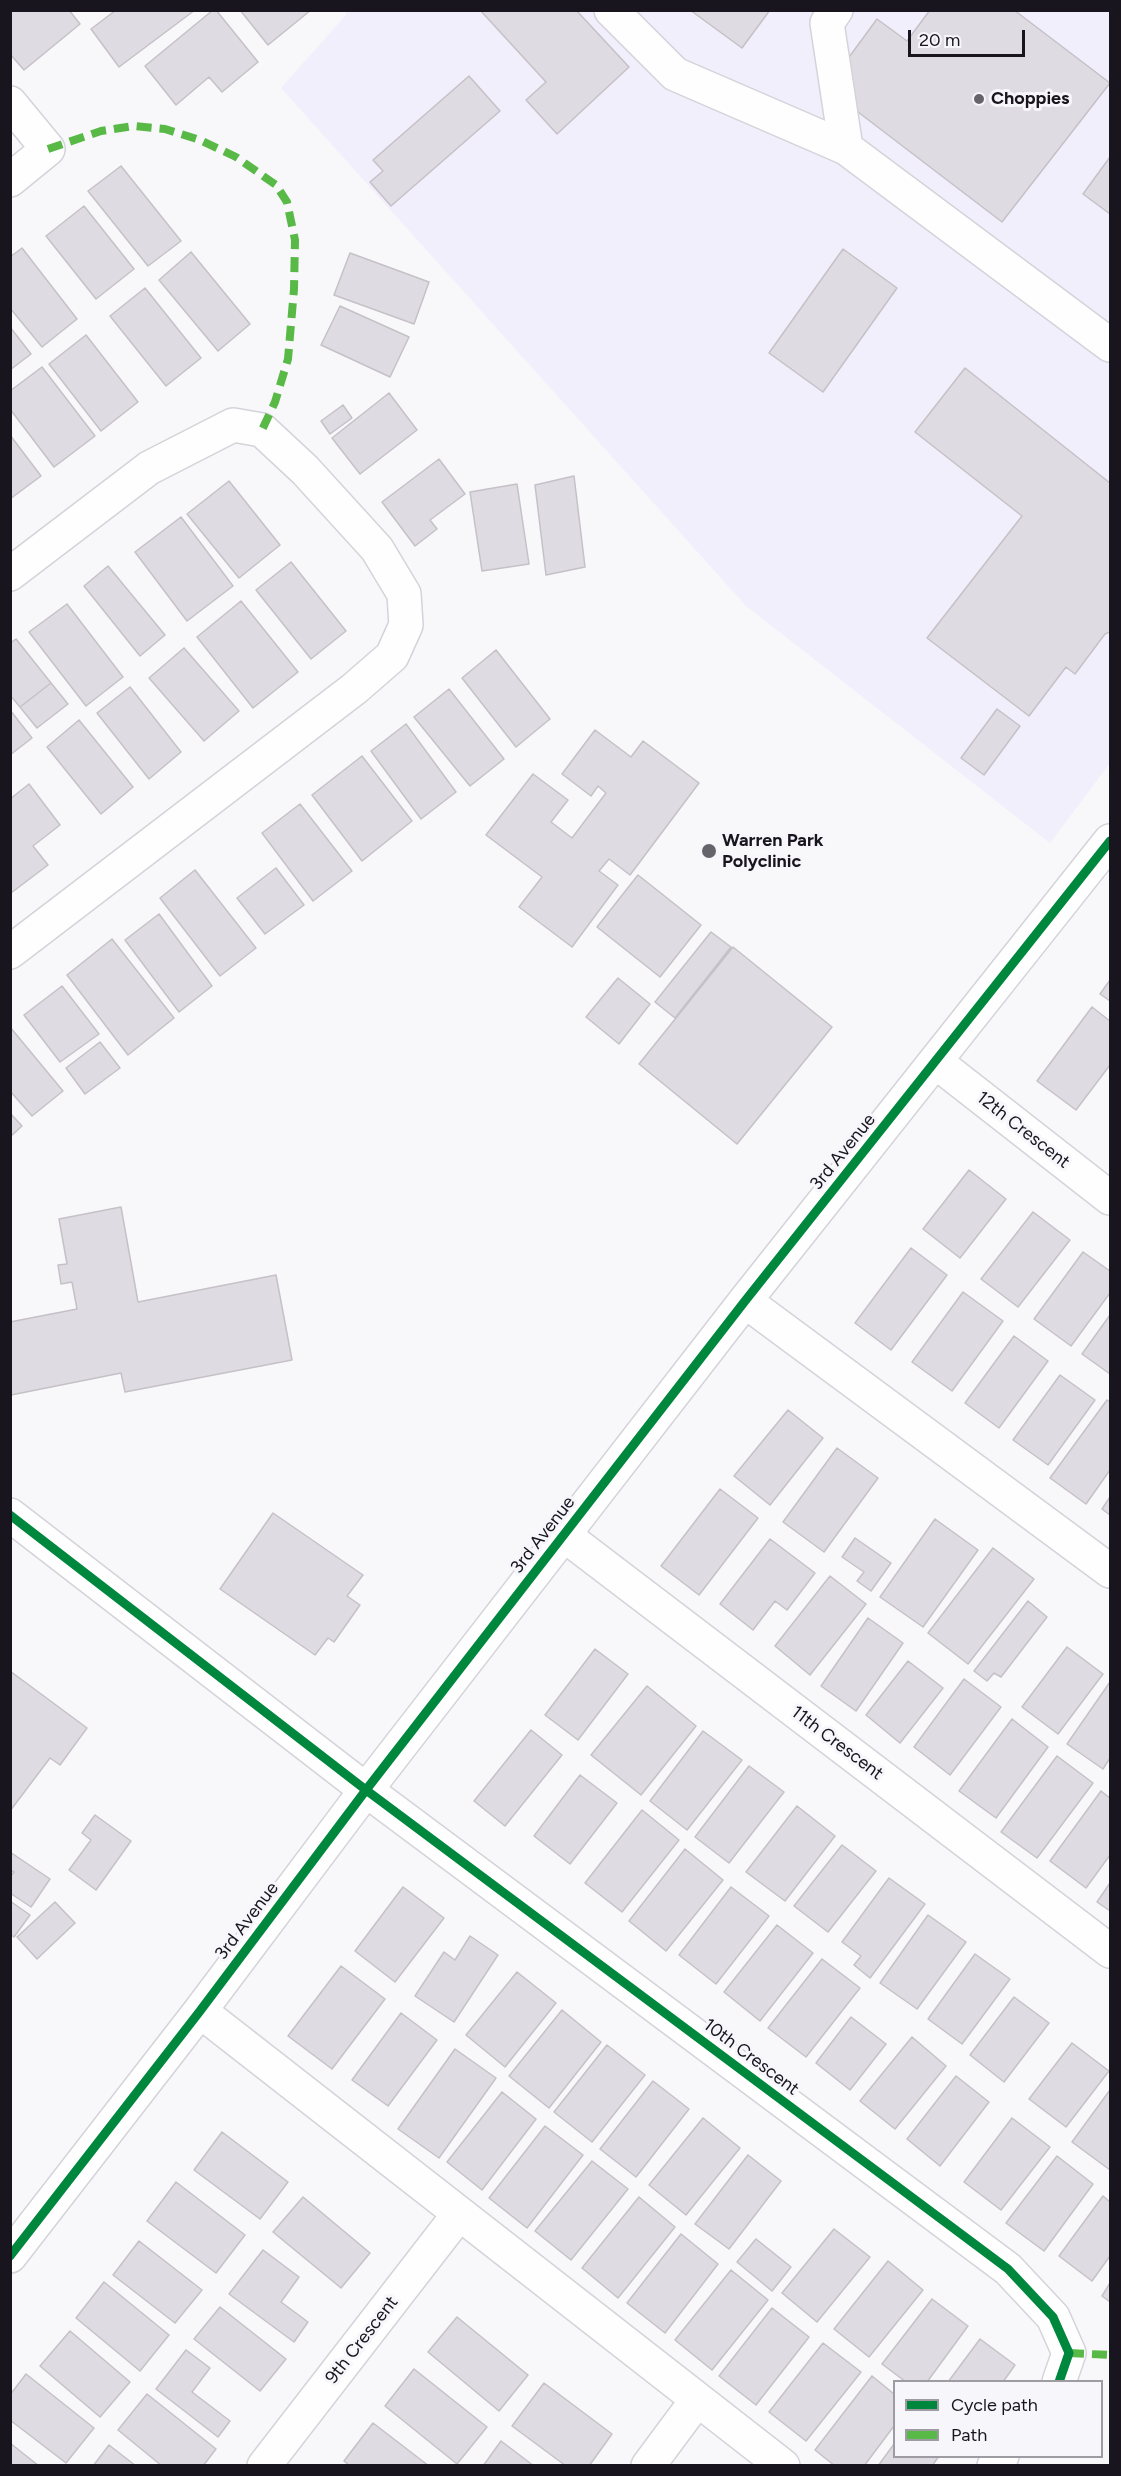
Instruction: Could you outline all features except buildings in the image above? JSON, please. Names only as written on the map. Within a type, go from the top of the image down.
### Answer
[{"type":"street","points":[[611,10],[675,74],[846,148],[1110,345]]},
{"type":"street","points":[[836,10],[827,23],[846,148]]},
{"type":"street","points":[[10,103],[48,150],[10,180]]},
{"type":"street","points":[[10,574],[149,468],[233,425],[262,430],[305,470],[377,549],[404,594],[406,625],[392,656],[354,689],[10,952]]},
{"type":"street","name":"3rd Avenue","points":[[10,2256],[200,2011],[366,1790],[745,1301],[1110,841]]},
{"type":"street","name":"12th Crescent","points":[[936,1062],[1110,1198]]},
{"type":"street","points":[[745,1301],[1110,1571]]},
{"type":"street","name":"10th Crescent","points":[[10,1515],[366,1790],[1008,2269],[1053,2317],[1069,2353],[1060,2380]]},
{"type":"street","name":"11th Crescent","points":[[564,1535],[1110,1951]]},
{"type":"street","points":[[200,2011],[783,2466]]},
{"type":"street","name":"9th Crescent","points":[[264,2466],[459,2214]]},
{"type":"street","points":[[648,2466],[697,2400]]},
{"type":"shaded area","points":[[347,11],[1110,11],[1110,763],[1050,843],[746,606],[281,88]]},
{"type":"marked path","points":[[48,149],[101,131],[134,126],[165,129],[200,140],[236,157],[276,185],[287,202],[295,240],[294,289],[288,359],[275,402],[262,430]]},
{"type":"marked path","points":[[1069,2353],[1110,2355]]},
{"type":"cycle path","points":[[10,2256],[200,2011],[366,1790],[745,1301],[1110,841]]},
{"type":"cycle path","points":[[10,1515],[366,1790],[1008,2269],[1053,2317],[1069,2353],[1060,2380]]},
{"type":"place","name":"Choppies","points":[[979,99]]},
{"type":"place","name":"Warren Park Polyclinic","points":[[709,851]]}]
